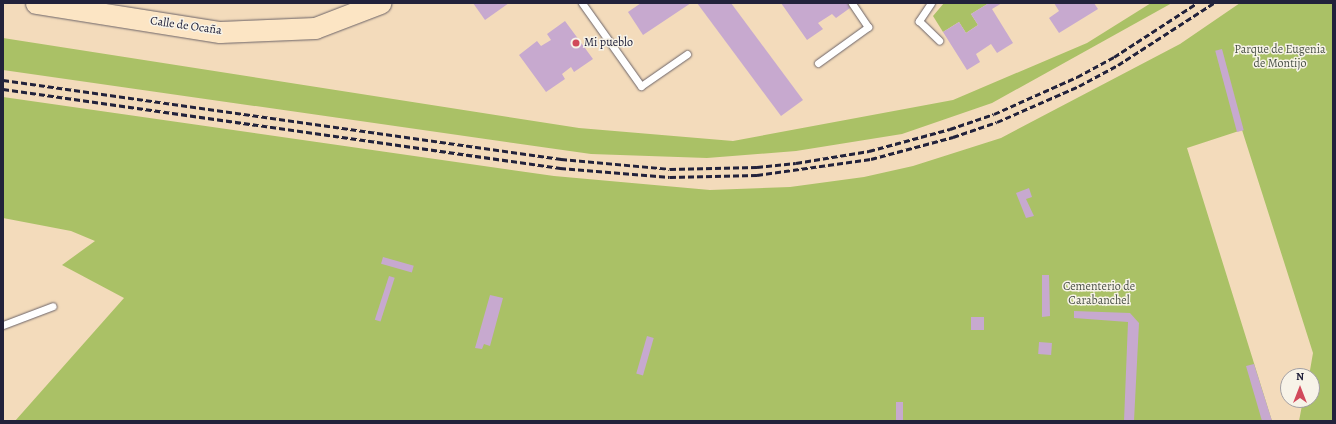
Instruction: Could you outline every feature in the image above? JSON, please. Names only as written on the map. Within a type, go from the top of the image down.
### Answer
[{"type":"street","name":"Calle de Ocaña","points":[[36,3],[220,32],[315,28],[380,3]]},
{"type":"lane","points":[[582,3],[641,86],[687,54]]},
{"type":"lane","points":[[818,63],[868,27],[852,3]]},
{"type":"lane","points":[[931,3],[920,21],[939,40]]},
{"type":"lane","points":[[3,324],[53,306]]},
{"type":"green space","points":[[944,3],[989,3],[971,14],[978,25],[966,33],[959,22],[943,32],[933,16]]},
{"type":"green space","points":[[1151,3],[1172,3],[992,103],[902,134],[796,151],[707,158],[591,154],[3,70],[3,38],[579,128],[733,141],[953,100],[1087,43]]},
{"type":"green space","points":[[1240,3],[1333,3],[1333,421],[1299,421],[1301,408],[1320,408],[1320,368],[1310,368],[1313,353],[1242,130],[1187,148],[1272,421],[15,421],[124,298],[62,265],[95,241],[71,231],[3,218],[3,97],[554,176],[710,190],[790,187],[864,177],[913,166],[1001,138],[1180,44]]},
{"type":"building","points":[[473,3],[509,3],[485,20]]},
{"type":"building","points":[[641,3],[691,3],[643,35],[628,12]]},
{"type":"building","points":[[697,3],[731,3],[803,100],[781,116]]},
{"type":"building","points":[[781,3],[847,3],[850,8],[836,18],[832,14],[818,23],[823,29],[807,40]]},
{"type":"building","points":[[989,3],[1002,3],[992,9],[1013,43],[997,53],[991,44],[976,54],[980,62],[967,70],[943,32],[959,22],[966,33],[978,25],[971,14]]},
{"type":"building","points":[[1054,3],[1094,3],[1098,9],[1059,33],[1049,18],[1059,11]]},
{"type":"building","points":[[565,21],[593,59],[574,72],[571,67],[562,74],[565,79],[546,92],[519,55],[537,41],[541,46],[551,40],[547,34]]},
{"type":"building","points":[[1222,49],[1244,130],[1237,132],[1215,51]]},
{"type":"building","points":[[1029,188],[1032,197],[1026,199],[1034,216],[1026,218],[1016,193]]},
{"type":"building","points":[[383,257],[414,266],[412,273],[381,264]]},
{"type":"building","points":[[1042,275],[1049,275],[1050,316],[1042,317]]},
{"type":"building","points":[[389,276],[395,278],[380,322],[375,320]]},
{"type":"building","points":[[490,295],[503,298],[490,346],[484,344],[482,349],[475,348]]},
{"type":"building","points":[[1074,311],[1130,313],[1139,323],[1134,421],[1124,421],[1128,322],[1074,318]]},
{"type":"building","points":[[971,317],[984,317],[984,330],[971,330]]},
{"type":"building","points":[[647,336],[654,338],[643,375],[636,373]]},
{"type":"building","points":[[1039,342],[1052,343],[1051,355],[1038,354]]},
{"type":"building","points":[[1254,364],[1272,421],[1262,421],[1246,366]]},
{"type":"building","points":[[896,402],[903,402],[903,421],[896,421]]},
{"type":"railway","points":[[3,80],[561,159],[670,169],[757,167],[796,163],[869,151],[950,129],[994,114],[1077,77],[1114,57],[1197,3]]},
{"type":"railway","points":[[3,89],[560,168],[670,177],[757,175],[871,159],[953,137],[997,122],[1079,86],[1118,65],[1214,3]]},
{"type":"place","name":"Mi pueblo","points":[[576,43]]},
{"type":"park label","name":"Parque de Eugenia de Montijo","points":[[1280,57]]},
{"type":"park label","name":"Cementerio de Carabanchel","points":[[1099,294]]}]
